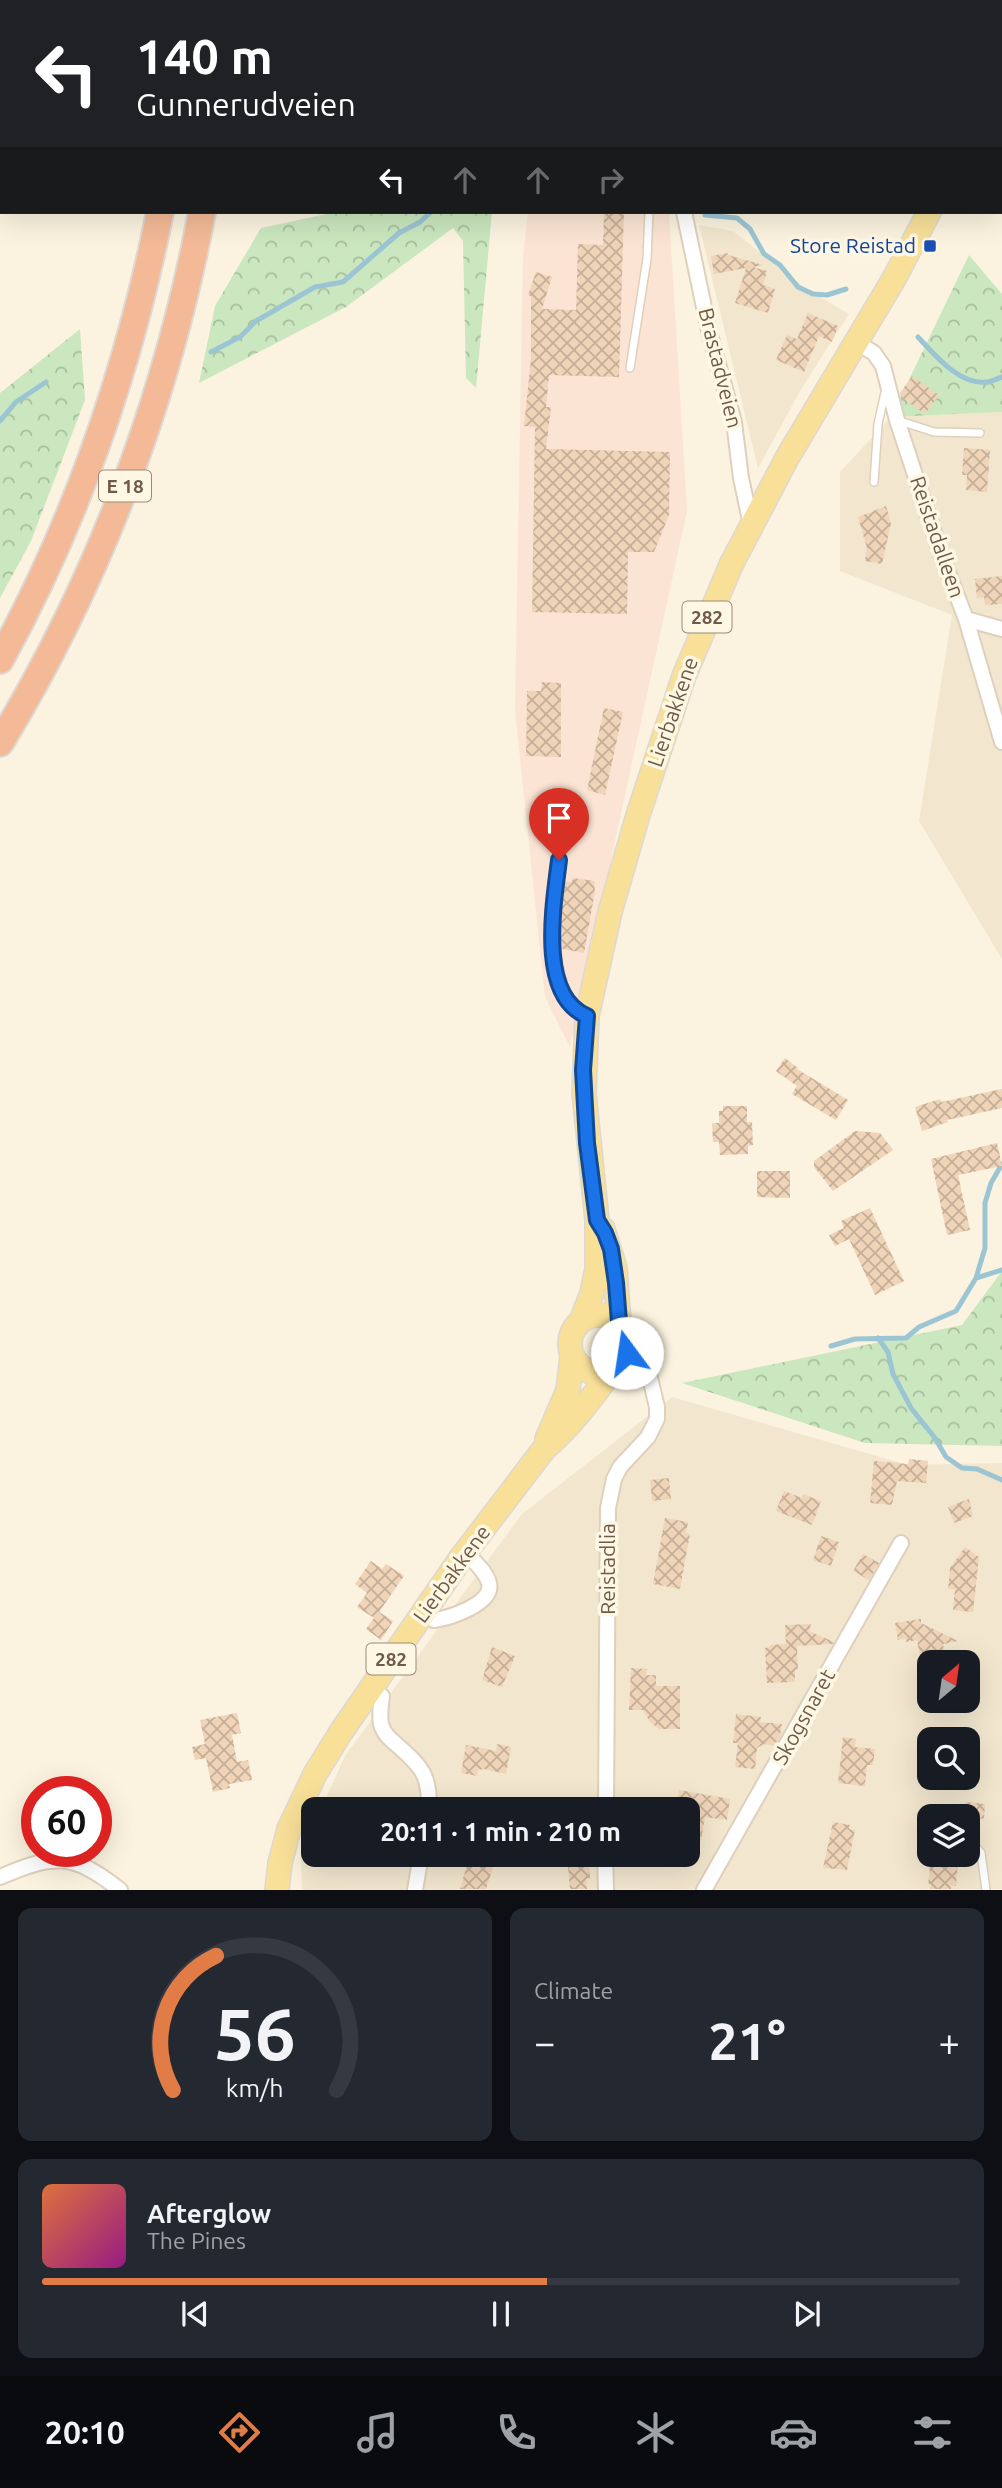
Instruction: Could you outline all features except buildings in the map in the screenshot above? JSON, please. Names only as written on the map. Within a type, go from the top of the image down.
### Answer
[{"type":"highway","name":"E 18","points":[[0,660],[47,568],[95,449],[131,337],[160,214]]},
{"type":"highway","name":"E 18","points":[[0,743],[62,631],[96,558],[126,483],[155,399],[177,322],[202,214]]},
{"type":"main road","name":"Lierbakkene","points":[[582,1319],[592,1293],[597,1269],[597,1220],[584,1093],[587,1016],[610,912],[663,736],[706,620],[751,525],[787,458],[900,269],[928,214]]},
{"type":"main road","name":"Lierbakkene","points":[[597,1220],[605,1233],[613,1259],[619,1322]]},
{"type":"main road","points":[[582,1319],[600,1314],[619,1322]]},
{"type":"main road","name":"282","points":[[572,1356],[570,1337],[574,1327],[582,1319]]},
{"type":"main road","name":"282","points":[[619,1322],[627,1335],[620,1361]]},
{"type":"main road","name":"Lierbakkene","points":[[544,1449],[568,1390],[572,1356]]},
{"type":"main road","points":[[572,1356],[577,1364],[591,1372],[599,1373],[620,1361]]},
{"type":"main road","name":"Lierbakkene","points":[[277,1889],[280,1863],[289,1829],[315,1774],[341,1732],[466,1552],[544,1449],[559,1436],[620,1361]]},
{"type":"street","name":"Brastadveien","points":[[684,214],[709,331],[734,422],[741,478],[751,525]]},
{"type":"street","name":"Reistadalleen","points":[[856,342],[874,353],[883,366],[897,420],[966,619],[1002,742]]},
{"type":"street","points":[[966,619],[1002,629]]},
{"type":"street","name":"Reistadlia","points":[[606,1797],[608,1508],[614,1479],[620,1467],[648,1437],[657,1419],[650,1378],[620,1361]]},
{"type":"street","name":"Skogsnaret","points":[[704,1889],[792,1740],[901,1543]]},
{"type":"street","points":[[434,1620],[475,1605],[483,1600],[489,1591],[489,1583],[483,1571],[466,1552]]},
{"type":"street","points":[[382,1696],[381,1726],[386,1735],[415,1761],[425,1774],[429,1797]]},
{"type":"street","points":[[0,1877],[27,1865],[56,1859],[68,1860],[85,1866],[120,1889]]},
{"type":"street","points":[[415,1889],[419,1867]]},
{"type":"street","points":[[605,1867],[606,1889]]},
{"type":"lane","points":[[631,368],[647,259],[649,214]]},
{"type":"lane","points":[[874,482],[878,424],[888,384]]},
{"type":"lane","points":[[897,420],[934,432],[980,433]]},
{"type":"lane","points":[[559,849],[553,911],[554,963],[558,981],[569,1004],[575,1011],[587,1016]]},
{"type":"lane","points":[[980,1852],[986,1889]]},
{"type":"shaded area","points":[[528,214],[669,214],[687,511],[570,1047],[545,997],[515,710],[523,258]]},
{"type":"shaded area","points":[[699,225],[733,231],[808,290],[849,314],[800,391],[758,468]]},
{"type":"shaded area","points":[[1002,412],[1002,959],[919,821],[952,615],[840,571],[840,472],[891,417]]},
{"type":"shaded area","points":[[672,1397],[908,1465],[1002,1463],[1002,1889],[302,1890],[301,1867],[700,1867],[700,1797],[326,1797],[345,1756],[521,1515]]},
{"type":"green space","points":[[327,214],[492,214],[476,388],[466,378],[463,241],[453,228],[346,307],[199,383],[215,306],[261,228]]},
{"type":"green space","points":[[969,255],[1002,294],[1002,412],[891,417]]},
{"type":"green space","points":[[80,329],[85,400],[31,541],[0,598],[0,393]]},
{"type":"green space","points":[[1002,1271],[1002,1446],[865,1443],[682,1383],[962,1325]]},
{"type":"waterway","points":[[211,352],[240,337],[256,321],[315,287],[343,282],[399,233],[429,214]]},
{"type":"waterway","points":[[705,215],[737,218],[750,229],[764,254],[780,265],[798,287],[813,294],[827,295],[846,289]]},
{"type":"waterway","points":[[918,337],[948,367],[966,379],[986,382],[1002,377]]},
{"type":"waterway","points":[[0,421],[16,402],[46,382]]},
{"type":"waterway","points":[[831,1346],[855,1339],[906,1338],[919,1327],[956,1311],[976,1278],[985,1248],[985,1203],[991,1183],[1002,1164]]},
{"type":"waterway","points":[[976,1278],[1002,1270]]},
{"type":"waterway","points":[[878,1338],[888,1352],[893,1374],[911,1408],[946,1457],[962,1468],[977,1469],[1002,1480]]},
{"type":"place","name":"Store Reistad","points":[[930,246]]},
{"type":"route","points":[[559,860],[552,926],[554,963],[558,981],[569,1004],[575,1011],[587,1016],[583,1070],[587,1143],[597,1220],[611,1249],[619,1322],[627,1335],[627,1353]]}]
